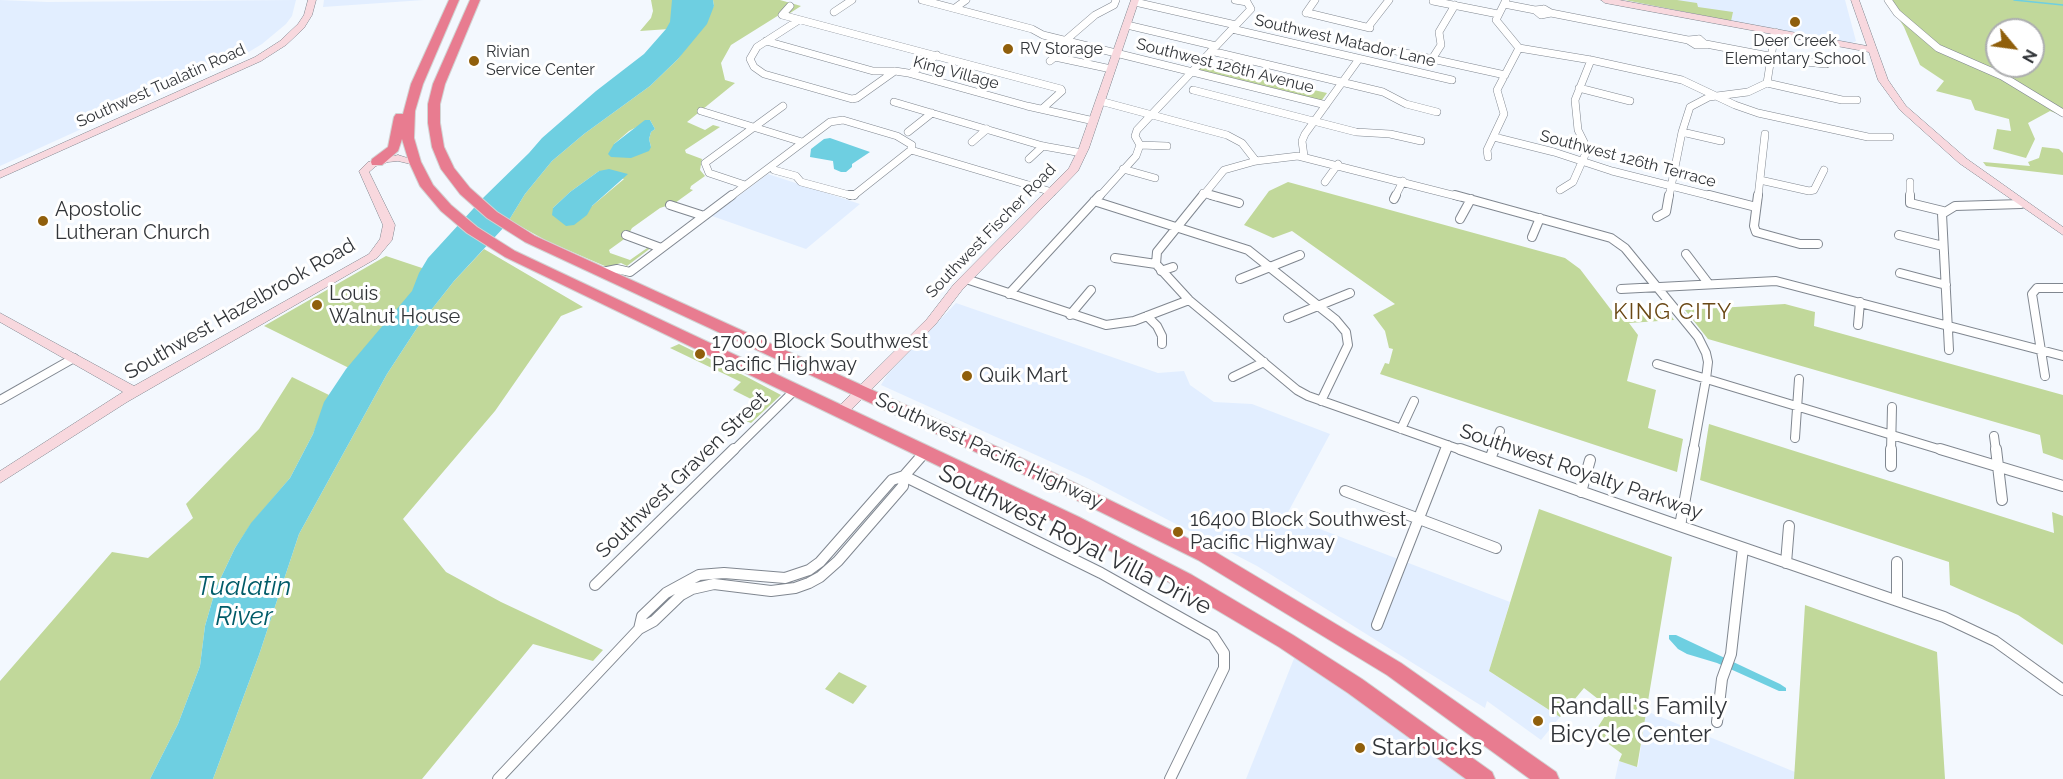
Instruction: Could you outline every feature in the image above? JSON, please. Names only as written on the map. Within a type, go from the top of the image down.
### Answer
[{"type":"highway","name":"Southwest Pacific Highway","points":[[454,0],[423,68],[411,102],[408,138],[423,179],[440,202],[479,236],[522,260],[1082,527],[1239,612],[1372,698],[1484,779]]},
{"type":"highway","name":"Southwest Pacific Highway","points":[[475,0],[439,84],[434,101],[434,123],[438,147],[456,180],[492,215],[541,244],[1117,511],[1229,568],[1394,669],[1548,779]]},
{"type":"highway","points":[[377,162],[394,148],[401,114],[411,102]]},
{"type":"highway","points":[[408,122],[417,125],[434,123]]},
{"type":"street","name":"Southwest Tualatin Road","points":[[0,175],[258,59],[283,43],[301,26],[308,15],[312,0]]},
{"type":"street","points":[[834,12],[852,0]]},
{"type":"street","name":"Southwest 126th Avenue","points":[[922,0],[1066,40],[1326,105]]},
{"type":"street","points":[[955,8],[966,0]]},
{"type":"street","points":[[1066,40],[1095,15],[1114,5],[1116,0]]},
{"type":"street","points":[[1009,294],[1136,156],[1140,145],[1135,133],[1190,71],[1252,8],[1248,1],[1235,0]]},
{"type":"street","points":[[1315,0],[1306,11],[1307,13],[1369,27],[1389,0]]},
{"type":"street","points":[[1605,0],[1872,50]]},
{"type":"street","points":[[1615,0],[1775,32]]},
{"type":"street","points":[[1855,0],[1883,80],[1903,108],[1963,161],[2063,232]]},
{"type":"street","points":[[1887,0],[1897,13],[1938,48],[2002,76],[2063,113]]},
{"type":"street","name":"Southwest Fischer Road","points":[[836,410],[932,322],[933,317],[966,279],[1074,169],[1094,121],[1135,1]]},
{"type":"street","name":"Southwest Matador Lane","points":[[1135,1],[1359,59],[1452,80]]},
{"type":"street","points":[[1433,1],[1498,14]]},
{"type":"street","points":[[789,2],[782,15],[1061,89],[1062,91],[1042,109]]},
{"type":"street","points":[[1826,64],[1772,57],[1706,44],[1696,45],[1688,40],[1551,13],[1541,15],[1535,10],[1505,2],[1496,20],[1519,48],[1591,60],[1682,80],[1746,110],[1758,113],[1868,137],[1890,137]]},
{"type":"street","points":[[1432,59],[1441,45],[1439,32],[1455,5]]},
{"type":"street","name":"King Village","points":[[800,20],[757,47],[750,58],[758,71],[852,99],[857,98],[895,71],[911,73],[1094,121]]},
{"type":"street","points":[[1127,25],[1383,92],[1406,104],[1437,112]]},
{"type":"street","points":[[1767,83],[1775,32]]},
{"type":"street","points":[[766,41],[873,71],[895,71]]},
{"type":"street","points":[[1488,157],[1487,150],[1504,114],[1497,90],[1519,48]]},
{"type":"street","points":[[1396,51],[1505,75]]},
{"type":"street","points":[[911,73],[937,55]]},
{"type":"street","points":[[1055,57],[1111,69]]},
{"type":"street","points":[[1304,156],[1302,141],[1359,59]]},
{"type":"street","points":[[1560,190],[1573,182],[1582,162],[1584,142],[1578,130],[1575,111],[1579,88],[1591,60]]},
{"type":"street","points":[[1657,218],[1666,212],[1682,132],[1690,107],[1700,100],[1717,95],[1749,92],[1767,83],[1842,100],[1857,100]]},
{"type":"street","points":[[1579,88],[1630,101]]},
{"type":"street","points":[[1192,90],[1356,132],[1390,134],[1421,141]]},
{"type":"street","points":[[1100,101],[1236,138],[1256,161]]},
{"type":"street","points":[[894,102],[1043,146],[1082,153]]},
{"type":"street","points":[[745,185],[709,173],[705,164],[783,106]]},
{"type":"street","points":[[701,111],[802,142]]},
{"type":"street","points":[[908,132],[932,113]]},
{"type":"street","points":[[602,272],[617,269],[630,272],[830,122],[837,120],[897,136],[912,145],[911,150],[853,196],[801,182],[796,176],[774,170]]},
{"type":"street","points":[[972,142],[987,129]]},
{"type":"street","points":[[1682,132],[1721,141]]},
{"type":"street","points":[[1765,134],[1754,226],[1756,232],[1800,244],[1818,244]]},
{"type":"street","name":"Southwest 126th Terrace","points":[[1494,137],[1756,207]]},
{"type":"street","points":[[1140,145],[1167,146]]},
{"type":"street","points":[[1029,159],[1043,146]]},
{"type":"street","points":[[911,150],[1052,192]]},
{"type":"street","points":[[1159,267],[1157,252],[1224,170],[1256,161],[1304,156],[1603,235],[1619,242],[1703,345],[1708,362],[1680,526]]},
{"type":"street","points":[[377,162],[398,158],[415,162]]},
{"type":"street","name":"Southwest Hazelbrook Road","points":[[0,478],[133,392],[378,252],[389,234],[389,225],[364,174],[368,166],[377,162]]},
{"type":"street","points":[[1325,182],[1338,164]]},
{"type":"street","points":[[1123,169],[1155,178]]},
{"type":"street","points":[[1760,180],[1809,191],[1814,190],[1824,170]]},
{"type":"street","points":[[1394,199],[1403,181]]},
{"type":"street","points":[[1910,182],[1910,203],[1943,211],[1955,206],[2021,204]]},
{"type":"street","points":[[1203,193],[1239,202]]},
{"type":"street","points":[[1460,219],[1471,199]]},
{"type":"street","points":[[1094,201],[1239,246],[1270,267],[1343,327],[1349,339],[1345,353],[1321,401]]},
{"type":"street","points":[[670,205],[704,216]]},
{"type":"street","points":[[1943,211],[1941,218],[1948,350]]},
{"type":"street","points":[[1532,237],[1540,218]]},
{"type":"street","points":[[626,235],[661,248]]},
{"type":"street","points":[[1899,235],[1943,246]]},
{"type":"street","points":[[1686,254],[1708,283]]},
{"type":"street","points":[[1240,279],[1300,255]]},
{"type":"street","points":[[1114,258],[1159,267],[1173,267]]},
{"type":"street","name":"Southwest Royalty Parkway","points":[[1159,267],[1189,300],[1297,390],[1321,401],[1953,621],[2009,651],[2063,690]]},
{"type":"street","points":[[1899,273],[1946,285]]},
{"type":"street","points":[[966,279],[1106,325],[1121,324],[1148,316],[1189,300]]},
{"type":"street","points":[[1621,289],[1776,281],[2063,356]]},
{"type":"street","points":[[2044,376],[2031,294],[2037,288],[2060,287]]},
{"type":"street","points":[[1070,315],[1091,290]]},
{"type":"street","points":[[1288,318],[1350,293]]},
{"type":"street","points":[[1858,326],[1860,302]]},
{"type":"street","points":[[1148,316],[1157,326],[1162,336],[1162,344]]},
{"type":"street","points":[[0,317],[133,392]]},
{"type":"street","points":[[0,400],[74,358]]},
{"type":"street","points":[[1233,377],[1264,362]]},
{"type":"street","points":[[1657,364],[2063,486]]},
{"type":"street","points":[[1795,438],[1799,380]]},
{"type":"street","name":"Southwest Graven Street","points":[[595,585],[795,390]]},
{"type":"street","points":[[1401,429],[1413,401]]},
{"type":"street","points":[[1891,466],[1893,407]]},
{"type":"street","points":[[1490,459],[1500,431]]},
{"type":"street","points":[[1994,436],[2002,500]]},
{"type":"street","points":[[1377,625],[1448,445]]},
{"type":"street","name":"Southwest Royal Villa Drive","points":[[498,779],[639,629],[654,621],[681,595],[700,586],[723,584],[771,591],[783,590],[809,583],[820,577],[838,561],[903,486],[904,476],[925,452]]},
{"type":"street","points":[[1581,492],[1590,460]]},
{"type":"street","name":"Southwest Royal Villa Drive","points":[[904,476],[1101,573],[1213,636],[1224,653],[1224,668],[1170,779]]},
{"type":"street","points":[[1345,491],[1496,548]]},
{"type":"street","points":[[1786,563],[1789,526]]},
{"type":"street","points":[[1717,722],[1724,673],[1730,661],[1743,548]]},
{"type":"street","points":[[1897,562],[1897,602]]},
{"type":"shaded area","points":[[0,0],[47,2],[296,0],[292,16],[286,24],[262,44],[242,56],[0,166]]},
{"type":"shaded area","points":[[324,0],[424,0],[323,7]]},
{"type":"shaded area","name":"Deer Creek Elementary School","points":[[1625,0],[1845,0],[1856,41],[1851,44]]},
{"type":"shaded area","points":[[768,174],[860,204],[806,249],[712,216]]},
{"type":"shaded area","points":[[956,303],[1158,373],[1184,371],[1190,385],[1214,402],[1252,404],[1330,434],[1286,516],[1510,602],[1489,671],[1560,717],[1541,740],[1487,701],[1485,708],[1257,566],[1089,479],[881,385],[887,375]]},
{"type":"shaded area","points":[[1295,656],[1409,735],[1466,779],[1246,779]]},
{"type":"shaded area","points":[[1646,711],[1795,772],[1794,779],[1615,779],[1619,761],[1638,767]]},
{"type":"green space","points":[[651,0],[675,0],[677,7],[669,29],[640,31],[651,18],[653,11]]},
{"type":"green space","points":[[713,0],[780,0],[801,6],[784,17],[779,15],[731,45],[721,63],[725,80],[735,83],[687,122],[705,130],[713,125],[720,127],[685,150],[686,153],[702,159],[700,170],[705,176],[691,186],[690,189],[693,190],[675,203],[660,208],[632,228],[627,237],[609,250],[610,253],[630,260],[650,246],[652,247],[627,266],[621,263],[607,267],[547,241],[509,220],[525,194],[552,161],[584,134],[650,86],[678,59],[714,6]],"holes":[[[650,120],[655,129],[651,132],[649,139],[651,147],[614,144],[629,131]],[[599,171],[624,179],[592,206],[553,208],[570,192]]]},
{"type":"green space","points":[[1625,0],[1677,0],[1697,3],[1698,7],[1733,12],[1731,21]]},
{"type":"green space","points":[[1887,0],[2063,0],[2063,116],[2050,111],[2028,123],[2035,139],[2026,158],[1993,149],[1997,129],[2011,131],[2009,119],[1975,110],[1971,100],[1936,91],[1944,81],[1920,65],[1904,27]]},
{"type":"green space","points":[[1202,63],[1327,93],[1322,100],[1319,100],[1197,70]]},
{"type":"green space","points":[[2042,147],[2059,149],[2063,153],[2063,175],[1986,166],[1983,162],[2030,166],[2028,162],[2039,158]]},
{"type":"green space","points":[[1288,182],[1565,258],[1580,269],[1615,315],[1668,311],[1674,320],[1629,323],[1638,335],[1627,381],[1656,390],[1648,428],[1683,439],[1677,472],[1380,374],[1385,363],[1389,364],[1393,349],[1389,348],[1385,331],[1373,315],[1395,304],[1292,231],[1273,238],[1244,225],[1269,191]]},
{"type":"green space","points":[[484,249],[583,307],[561,316],[495,411],[403,519],[446,572],[501,602],[603,650],[593,661],[533,644],[422,779],[213,779],[259,655],[299,534],[387,374],[417,328],[454,281]]},
{"type":"green space","points":[[386,256],[434,272],[349,368],[264,326]]},
{"type":"green space","points":[[1785,304],[1815,312],[1814,326],[2063,395],[2063,460],[2043,453],[2040,435],[1708,339],[1685,310]]},
{"type":"green space","points":[[679,344],[781,395],[751,423],[736,417],[753,400],[733,390],[741,382],[670,348]]},
{"type":"green space","points":[[292,377],[329,395],[313,434],[290,478],[251,524],[235,548],[216,588],[205,626],[200,666],[178,724],[150,779],[0,779],[0,681],[112,552],[148,558],[193,518],[186,504],[259,429]]},
{"type":"green space","points":[[1709,424],[2054,533],[2052,512],[2063,516],[2063,645],[2018,615],[1950,585],[1949,562],[1700,480]]},
{"type":"green space","points":[[1539,509],[1672,557],[1637,767],[1619,761],[1622,754],[1594,733],[1605,716],[1607,706],[1584,688],[1560,717],[1489,671]]},
{"type":"green space","points":[[1805,605],[1937,652],[1945,779],[1794,779]]},
{"type":"green space","points":[[839,672],[867,686],[853,704],[825,689]]},
{"type":"water","name":"Tualatin River","points":[[672,0],[713,0],[714,6],[707,24],[678,59],[650,86],[584,134],[552,161],[525,194],[506,225],[454,281],[417,328],[387,374],[299,534],[259,655],[213,779],[150,779],[178,724],[200,666],[205,626],[216,588],[235,548],[251,523],[290,478],[313,434],[324,402],[346,369],[412,291],[428,258],[484,197],[542,138],[596,91],[644,54],[670,22]]},
{"type":"water","points":[[645,120],[650,120],[655,129],[651,132],[649,139],[651,147],[649,151],[631,158],[611,157],[608,154],[614,144]]},
{"type":"water","points":[[830,138],[870,152],[852,164],[846,172],[841,172],[834,169],[833,161],[810,157],[811,149],[824,139]]},
{"type":"water","points":[[609,169],[628,174],[592,206],[587,215],[574,225],[566,226],[552,215],[553,208],[570,192],[599,171]]},
{"type":"water","points":[[1669,635],[1676,635],[1780,684],[1786,688],[1786,691],[1779,691],[1717,663],[1687,654],[1678,649],[1669,639]]},
{"type":"waterway","points":[[2014,0],[2063,5]]},
{"type":"place","name":"Deer Creek Elementary School","points":[[1795,22]]},
{"type":"place","name":"RV Storage","points":[[1008,49]]},
{"type":"place","name":"Rivian Service Center","points":[[474,61]]},
{"type":"place","name":"Apostolic Lutheran Church","points":[[43,221]]},
{"type":"place","name":"Louis Walnut House","points":[[317,305]]},
{"type":"place","name":"17000 Block Southwest Pacific Highway","points":[[700,354]]},
{"type":"place","name":"Quik Mart","points":[[967,376]]},
{"type":"place","name":"16400 Block Southwest Pacific Highway","points":[[1178,532]]},
{"type":"place","name":"Randall's Family Bicycle Center","points":[[1538,721]]},
{"type":"place","name":"Starbucks","points":[[1360,748]]},
{"type":"district","name":"KING CITY","points":[[1673,312]]}]
